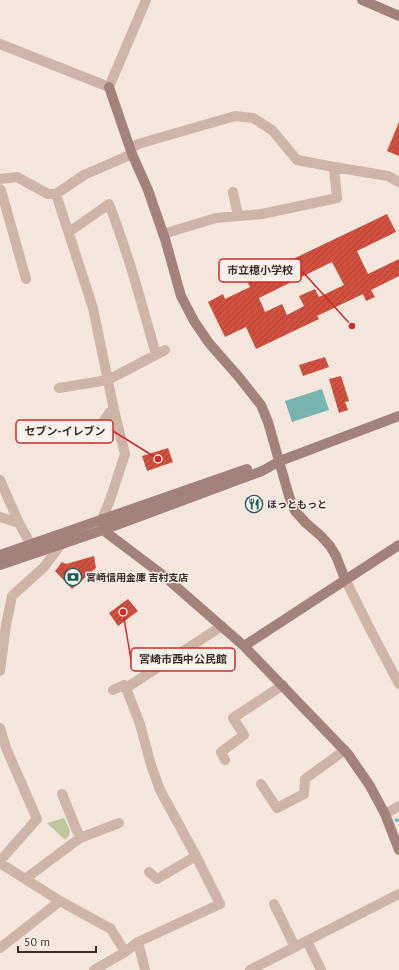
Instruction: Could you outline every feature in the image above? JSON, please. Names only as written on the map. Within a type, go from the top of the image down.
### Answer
[{"type":"street","points":[[146,0],[109,87],[131,152],[148,190],[163,234],[181,296],[194,321],[209,343],[261,405],[268,422],[289,496],[295,511],[330,546],[336,556],[345,579],[399,684]]},
{"type":"street","points":[[362,0],[399,16]]},
{"type":"street","points":[[0,44],[109,87]]},
{"type":"street","points":[[0,179],[17,177],[48,194],[56,194],[84,176],[131,152],[138,144],[235,116],[253,118],[272,130],[297,160],[334,168],[388,176],[399,182]]},
{"type":"street","points":[[163,234],[216,218],[262,214],[337,198],[334,168]]},
{"type":"street","points":[[0,189],[26,279]]},
{"type":"street","points":[[233,192],[238,216]]},
{"type":"street","points":[[56,194],[93,308],[114,410],[125,454],[110,500],[102,519],[103,530],[164,576],[222,626],[283,685],[345,750],[370,786],[385,814],[399,850]]},
{"type":"street","points":[[69,232],[109,204],[136,282],[156,355]]},
{"type":"street","points":[[59,388],[108,380],[165,350]]},
{"type":"street","points":[[70,428],[90,439],[110,412],[114,410]]},
{"type":"street","points":[[0,555],[62,543],[103,530],[262,471],[280,461],[398,419]]},
{"type":"street","points":[[0,565],[33,548],[102,519],[261,464],[280,461]]},
{"type":"street","points":[[0,480],[19,523],[33,548]]},
{"type":"street","points":[[0,517],[19,523]]},
{"type":"street","points":[[0,671],[6,625],[12,596],[44,566],[62,543]]},
{"type":"street","points":[[244,646],[399,545]]},
{"type":"street","points":[[126,688],[222,626]]},
{"type":"street","points":[[94,970],[125,952],[138,942],[220,904],[160,790],[151,765],[140,724],[126,688],[124,685],[113,690]]},
{"type":"street","points":[[225,760],[221,752],[244,735],[233,718],[283,685]]},
{"type":"street","points":[[0,728],[6,748],[37,819],[0,862],[60,901],[111,929],[125,952]]},
{"type":"street","points":[[261,784],[277,808],[304,794],[306,779],[345,750]]},
{"type":"street","points":[[62,794],[80,838]]},
{"type":"street","points":[[385,814],[399,806]]},
{"type":"street","points":[[25,879],[80,838],[119,823]]},
{"type":"street","points":[[149,872],[157,879],[196,856]]},
{"type":"street","points":[[250,970],[399,894]]},
{"type":"street","points":[[0,948],[60,901]]},
{"type":"street","points":[[274,904],[295,947]]},
{"type":"street","points":[[307,941],[321,970]]},
{"type":"street","points":[[138,942],[145,970]]},
{"type":"green space","points":[[64,818],[70,831],[69,836],[65,840],[47,823]]},
{"type":"water","points":[[322,389],[329,410],[292,422],[285,401]]},
{"type":"building","points":[[399,122],[399,156],[387,151]]},
{"type":"building","points":[[387,214],[396,232],[357,251],[368,274],[399,259],[399,276],[371,290],[375,297],[366,301],[363,294],[317,316],[319,319],[256,349],[246,327],[225,337],[208,302],[223,294],[225,299],[250,287],[247,281]],"holes":[[[332,262],[344,285],[319,297],[315,289],[299,296],[304,306],[287,315],[282,304],[265,312],[259,298]]]},
{"type":"building","points":[[325,357],[329,367],[303,376],[299,365]]},
{"type":"building","points":[[341,376],[349,401],[345,402],[348,410],[339,413],[329,379]]},
{"type":"building","points":[[168,448],[173,462],[147,471],[142,456]]},
{"type":"building","name":"ほっともっと","points":[[258,495],[262,509],[251,513],[246,498]]},
{"type":"building","name":"宮崎信用金庫 吉村支店","points":[[94,556],[96,568],[72,589],[55,571],[62,562],[66,564]]},
{"type":"building","points":[[128,599],[138,611],[118,626],[109,613]]},
{"type":"place","name":"市立檍小学校","points":[[352,326]]},
{"type":"place","name":"セブン-イレブン","points":[[158,459]]},
{"type":"place","name":"ほっともっと","points":[[254,504]]},
{"type":"place","name":"宮崎信用金庫 吉村支店","points":[[73,577]]},
{"type":"place","name":"宮崎市西中公民館","points":[[123,612]]}]
